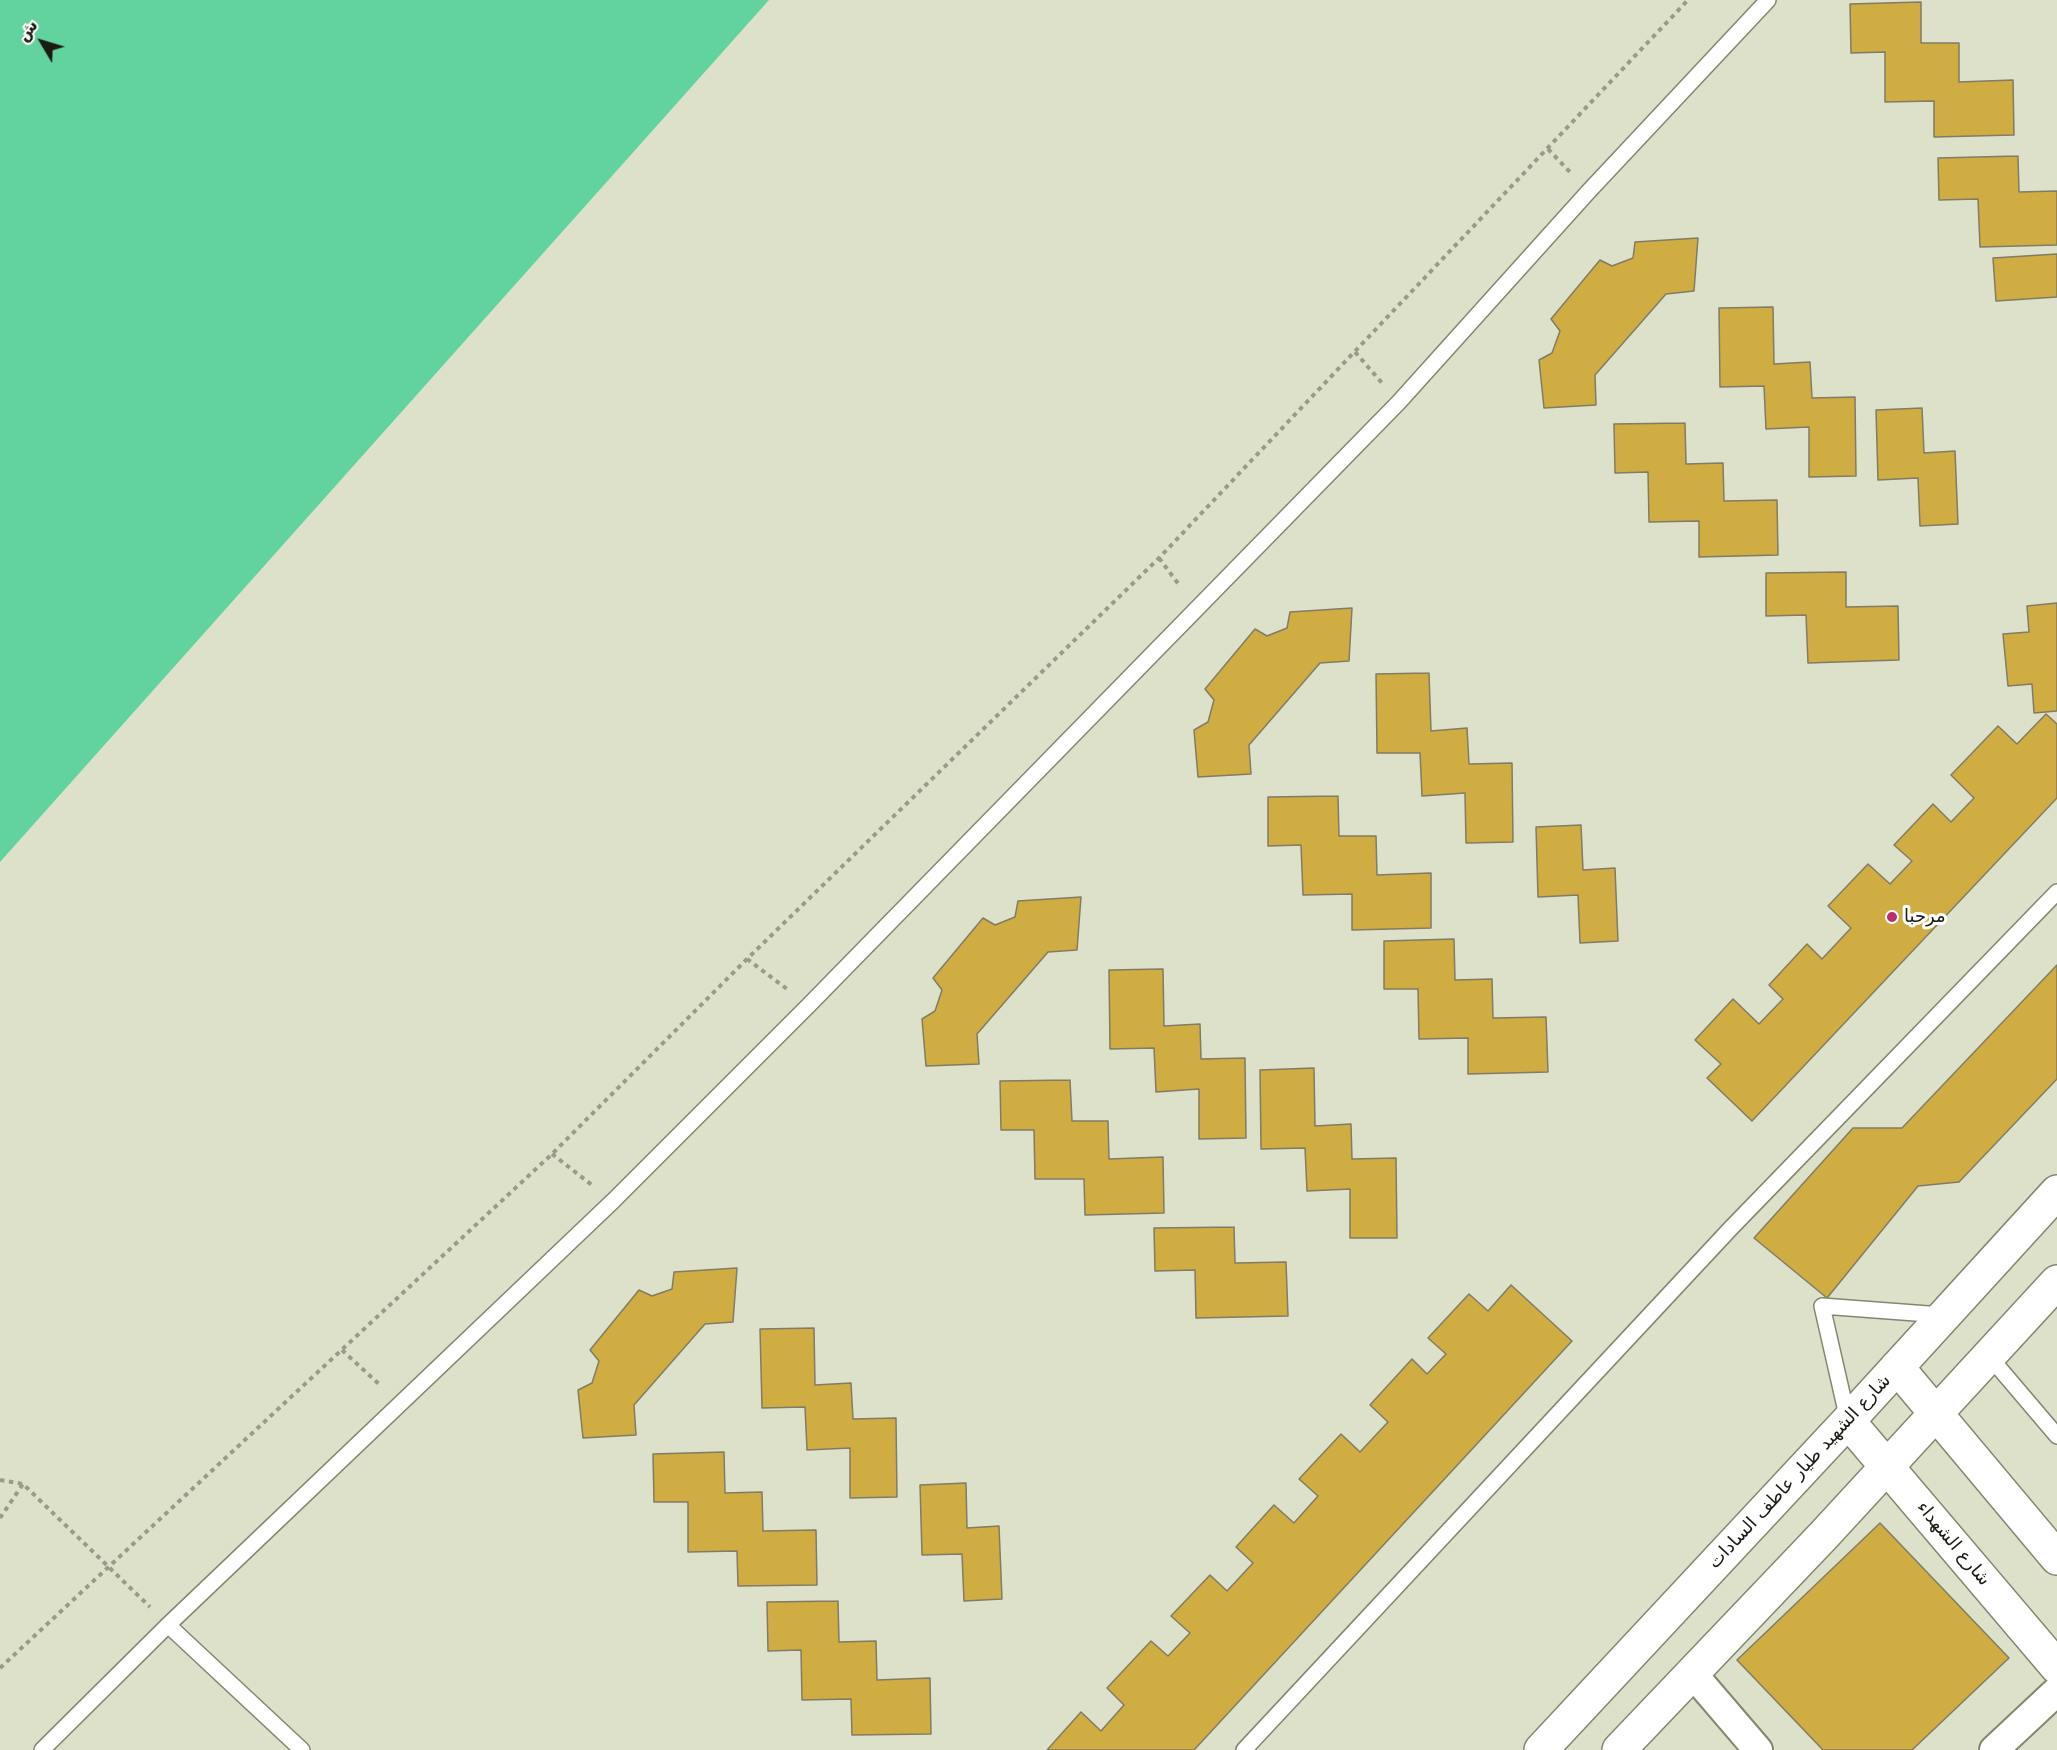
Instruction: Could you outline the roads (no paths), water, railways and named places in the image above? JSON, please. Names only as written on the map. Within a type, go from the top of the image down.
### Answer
[{"type":"street","name":"شارع الشهيد طيار عاطف السادات","points":[[1541,1750],[1848,1421],[2057,1192]]},
{"type":"street","points":[[1619,1750],[1887,1467],[2057,1282]]},
{"type":"street","points":[[1897,1367],[2057,1558]]},
{"type":"street","name":"شارع الشهداء","points":[[1848,1421],[2057,1668]]},
{"type":"street","points":[[1692,1673],[1758,1750]]},
{"type":"street","points":[[1994,1750],[2057,1691]]},
{"type":"lane","points":[[42,1750],[168,1625],[613,1201],[809,1005],[1399,402],[1589,191],[1768,0]]},
{"type":"lane","points":[[1244,1750],[1731,1227],[2057,892]]},
{"type":"lane","points":[[1848,1421],[1822,1306],[1945,1315]]},
{"type":"lane","points":[[1989,1356],[2057,1436]]},
{"type":"lane","points":[[168,1625],[302,1750]]},
{"type":"place","name":"مرحبا","points":[[1892,917]]}]
